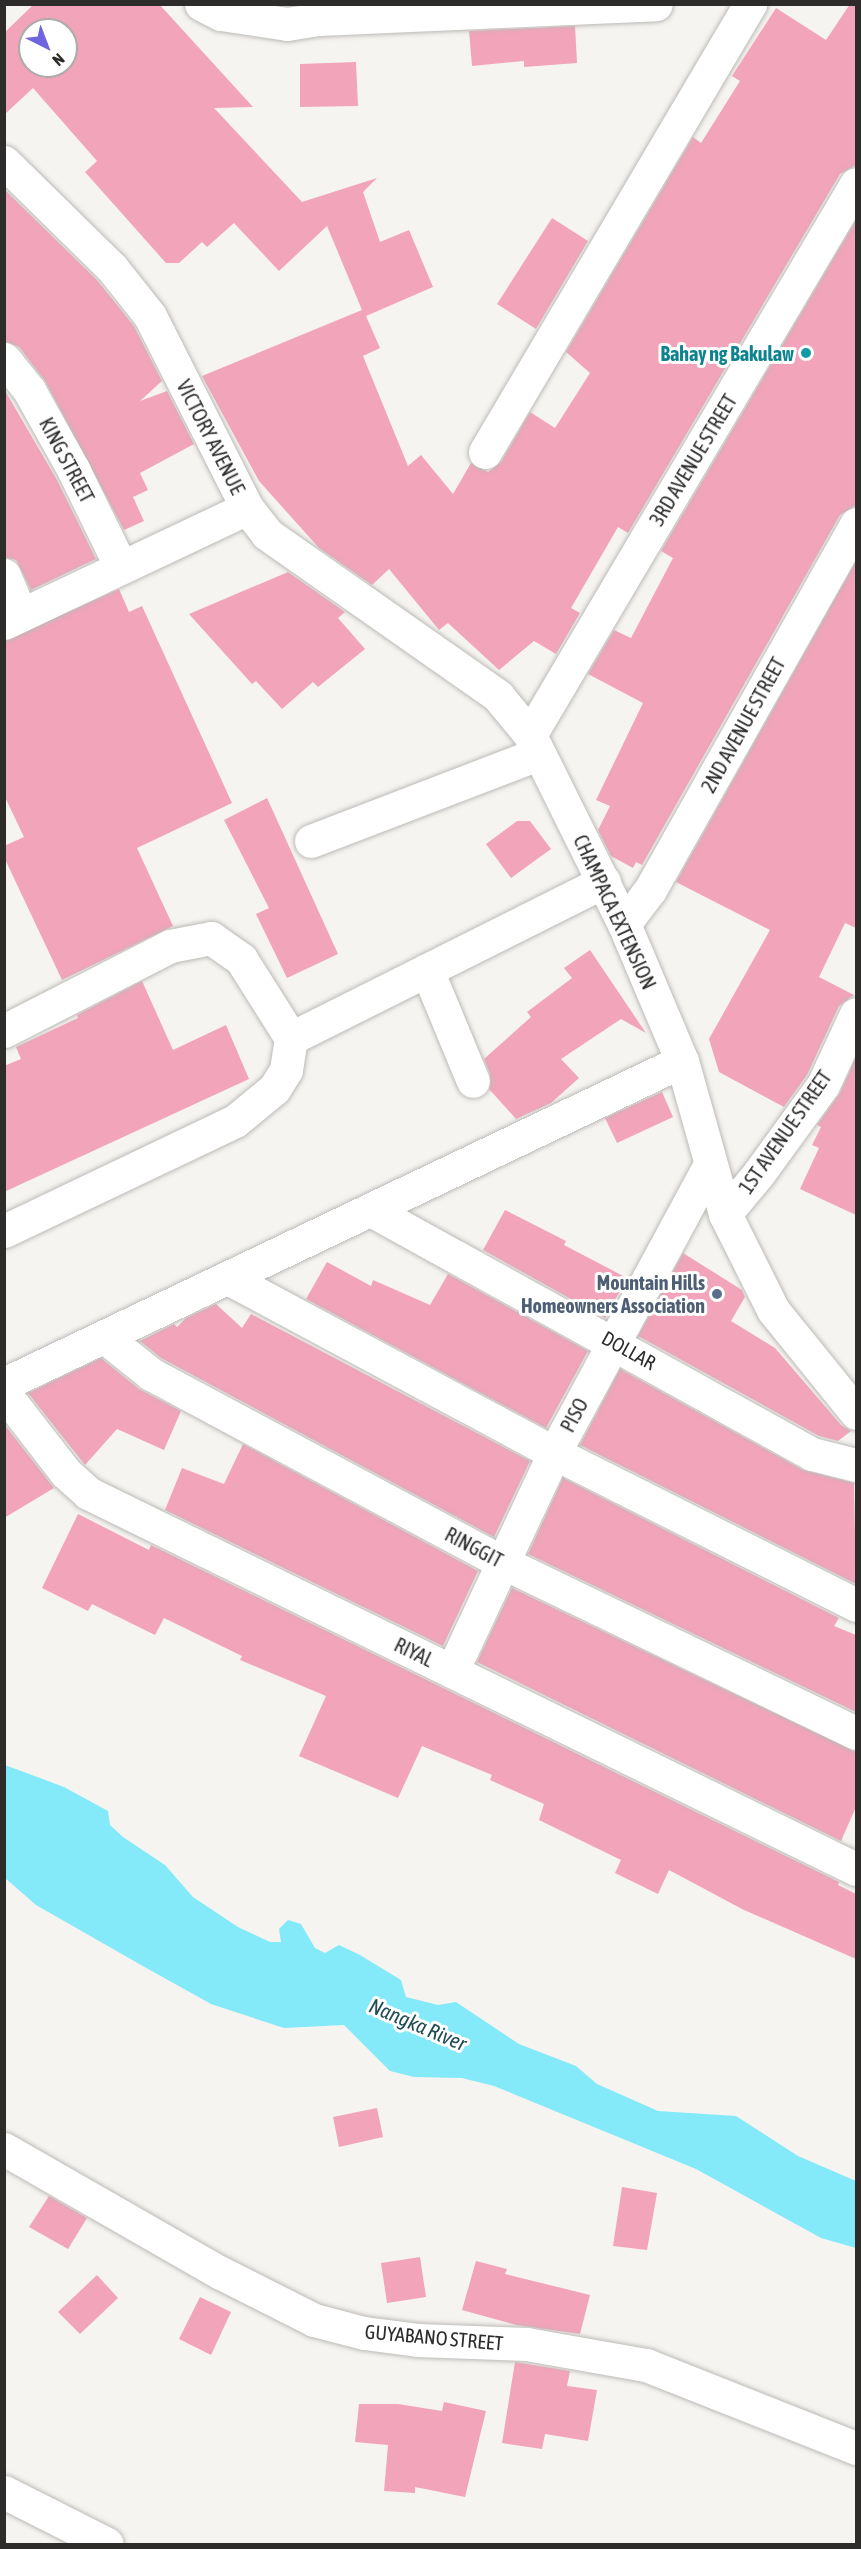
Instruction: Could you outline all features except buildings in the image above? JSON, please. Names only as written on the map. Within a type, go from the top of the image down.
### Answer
[{"type":"street","points":[[203,5],[220,14],[287,24],[319,19],[656,4]]},
{"type":"street","points":[[485,452],[750,4]]},
{"type":"street","name":"VICTORY AVENUE","points":[[4,162],[111,268],[150,316],[247,508],[13,619]]},
{"type":"street","name":"3RD AVENUE STREET","points":[[534,744],[856,184]]},
{"type":"street","name":"KING STREET","points":[[4,359],[46,420],[121,567]]},
{"type":"street","name":"CHAMPACA EXTENSION","points":[[247,508],[267,534],[498,696],[534,744],[604,881],[682,1062],[709,1166],[725,1214],[773,1310],[856,1413]]},
{"type":"street","name":"2ND AVENUE STREET","points":[[624,924],[650,890],[856,524]]},
{"type":"street","points":[[4,575],[13,619]]},
{"type":"street","points":[[311,841],[534,744]]},
{"type":"street","points":[[291,1038],[604,881]]},
{"type":"street","points":[[4,1031],[170,946],[211,938],[241,959],[291,1038],[286,1070],[274,1089],[236,1121],[4,1231]]},
{"type":"street","points":[[427,970],[473,1081]]},
{"type":"street","name":"1ST AVENUE STREET","points":[[725,1214],[759,1173],[823,1085],[856,1014]]},
{"type":"street","points":[[4,1384],[106,1338],[682,1062]]},
{"type":"street","name":"PISO","points":[[452,1671],[554,1453],[709,1166]]},
{"type":"street","name":"DOLLAR","points":[[371,1210],[614,1341],[812,1454],[856,1466]]},
{"type":"street","points":[[228,1278],[554,1453],[856,1605]]},
{"type":"street","name":"RINGGIT","points":[[106,1338],[151,1374],[502,1562],[856,1733]]},
{"type":"street","name":"RIYAL","points":[[4,1393],[66,1473],[88,1493],[856,1869]]},
{"type":"street","name":"GUYABANO STREET","points":[[4,2149],[122,2218],[314,2320],[364,2333],[418,2340],[527,2344],[646,2365],[856,2448]]},
{"type":"street","points":[[4,2492],[107,2544]]},
{"type":"water","name":"Nangka River","points":[[5,1765],[64,1787],[108,1811],[110,1825],[123,1837],[165,1865],[193,1897],[238,1927],[270,1942],[281,1942],[279,1929],[288,1920],[301,1924],[315,1948],[325,1953],[339,1945],[360,1955],[401,1980],[406,1997],[438,2005],[456,2002],[519,2044],[576,2066],[597,2084],[658,2111],[736,2116],[798,2156],[856,2181],[856,2248],[821,2238],[696,2169],[494,2086],[462,2078],[414,2077],[390,2071],[344,2025],[284,2028],[211,2004],[141,1965],[36,1905],[5,1878]]},
{"type":"place","name":"Bahay ng Bakulaw","points":[[806,353]]},
{"type":"place","name":"Mountain Hills Homeowners Association","points":[[717,1294]]}]
